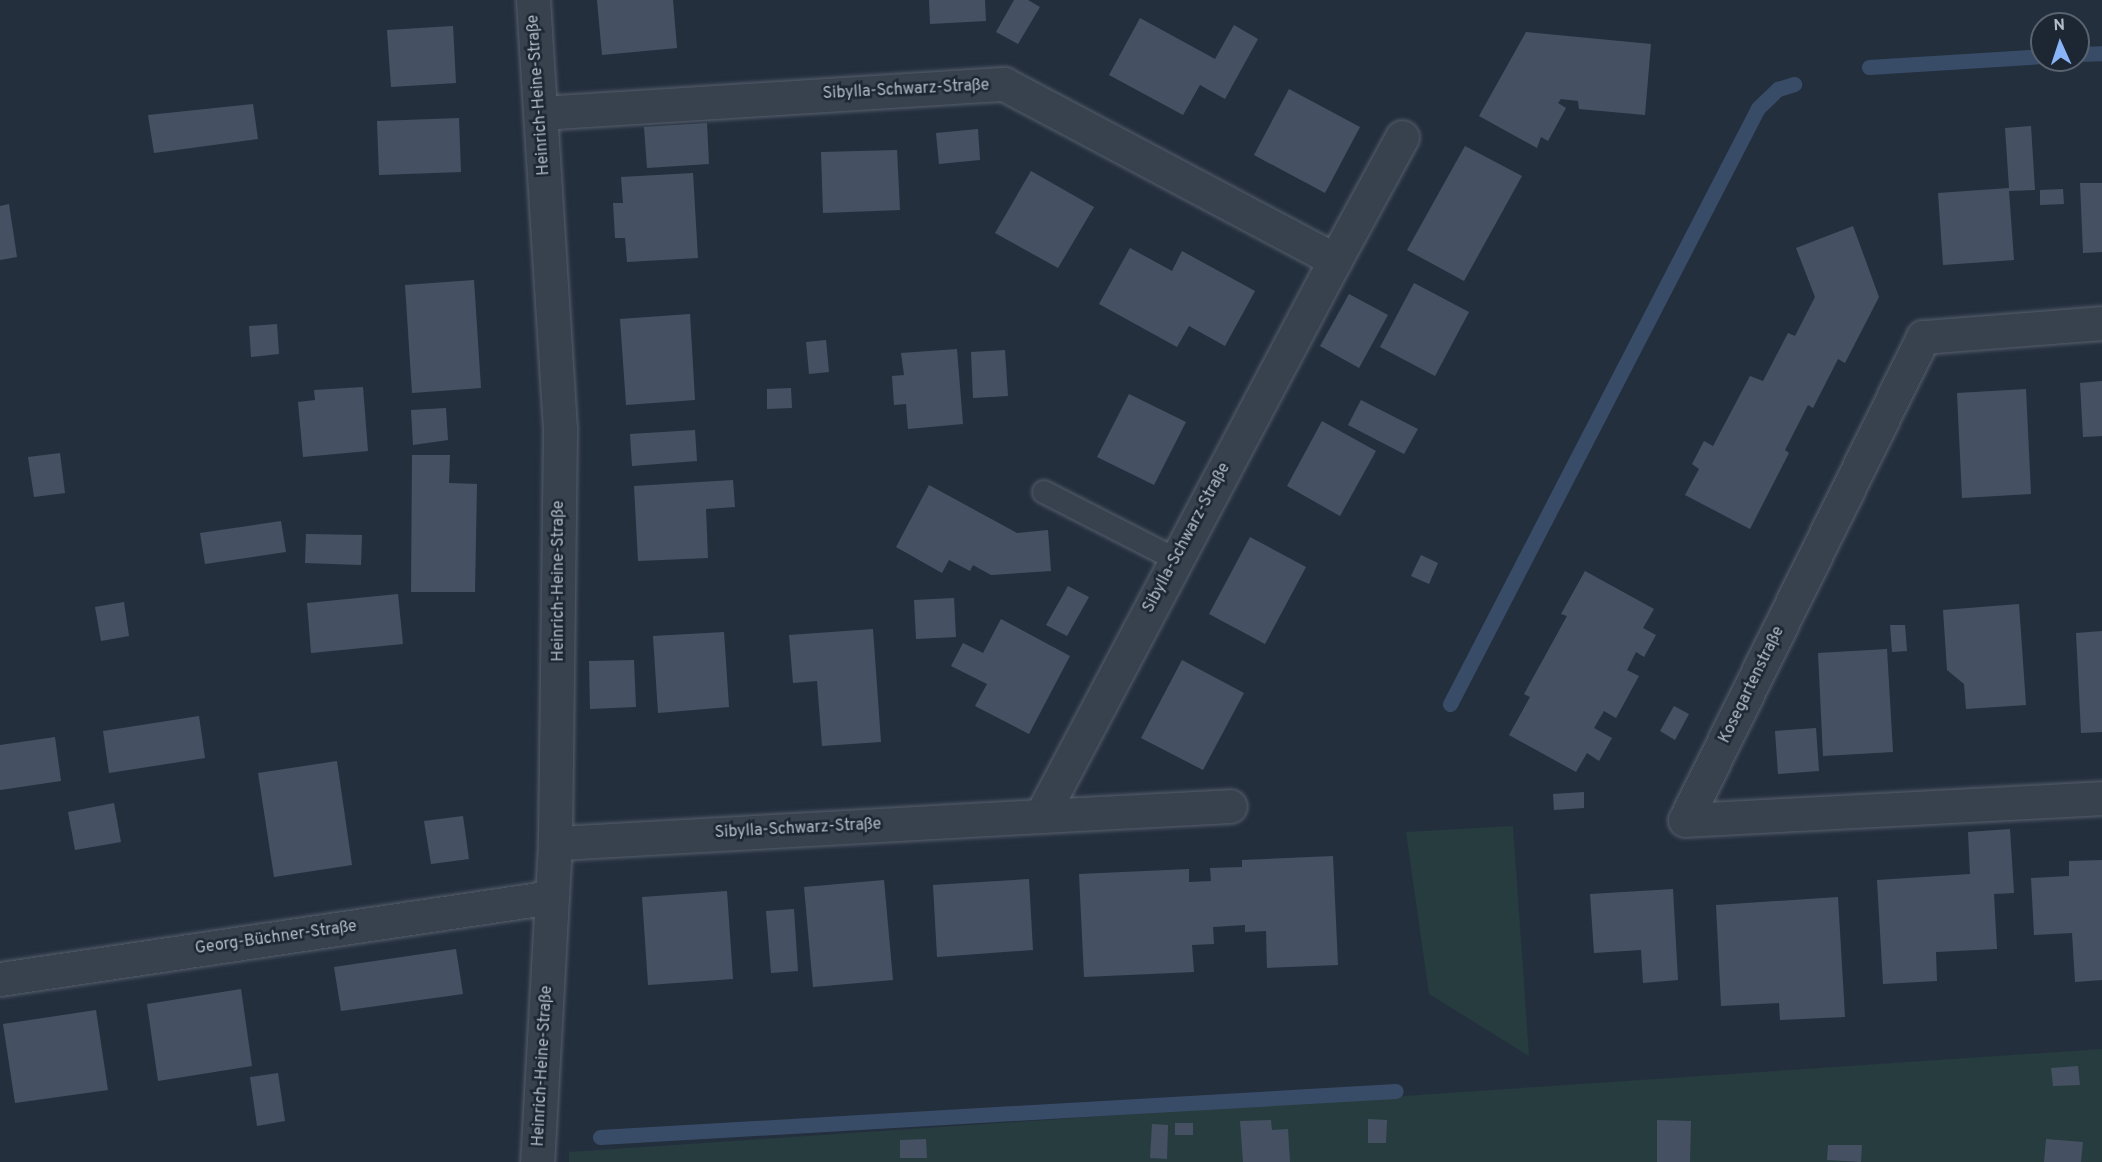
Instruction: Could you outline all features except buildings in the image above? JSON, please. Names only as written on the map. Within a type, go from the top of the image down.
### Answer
[{"type":"street","name":"Heinrich-Heine-Straße","points":[[533,0],[560,430],[555,843],[537,1162]]},
{"type":"street","name":"Sibylla-Schwarz-Straße","points":[[541,113],[1004,84],[1335,260]]},
{"type":"street","name":"Sibylla-Schwarz-Straße","points":[[1041,816],[1175,559],[1402,137]]},
{"type":"street","name":"Kosegartenstraße","points":[[2102,323],[1923,337],[1685,820],[2102,798]]},
{"type":"street","name":"Sibylla-Schwarz-Straße","points":[[555,843],[1230,806]]},
{"type":"street","name":"Georg-Büchner-Straße","points":[[0,979],[552,897]]},
{"type":"lane","points":[[1044,492],[1175,559]]},
{"type":"green space","points":[[1513,826],[1529,1056],[1429,994],[1406,832]]},
{"type":"green space","points":[[2102,1049],[2102,1162],[569,1162],[569,1152]]},
{"type":"waterway","points":[[2090,54],[2102,53]]},
{"type":"waterway","points":[[1869,67],[2030,57]]},
{"type":"waterway","points":[[1450,704],[1758,108],[1778,89],[1794,84]]},
{"type":"waterway","points":[[600,1137],[1396,1091]]}]
